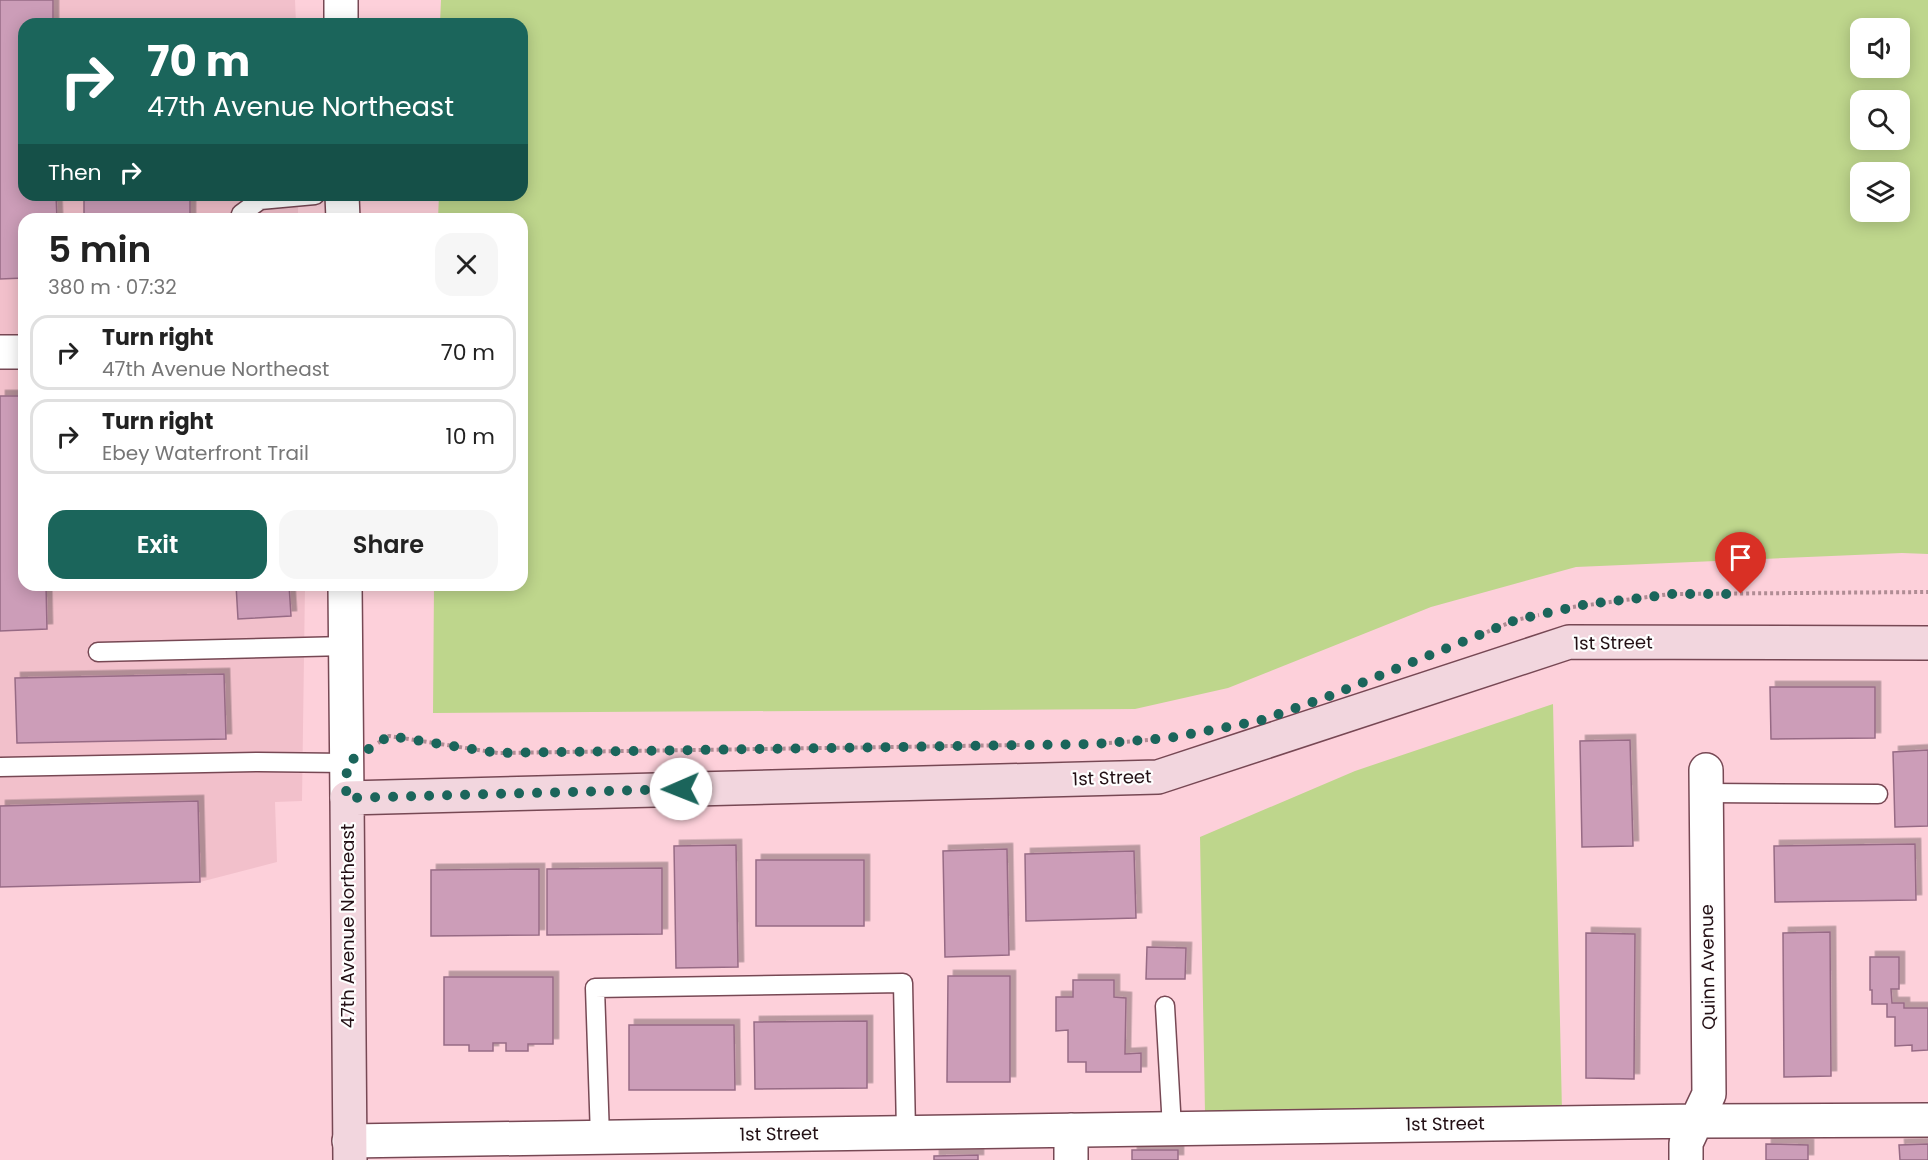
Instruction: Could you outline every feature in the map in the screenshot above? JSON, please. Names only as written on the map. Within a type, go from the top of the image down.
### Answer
[{"type":"street","points":[[341,0],[341,18]]},
{"type":"street","points":[[0,352],[18,352]]},
{"type":"street","name":"47th Avenue Northeast","points":[[345,591],[349,1150]]},
{"type":"street","name":"1st Street","points":[[346,798],[1158,777],[1569,642],[1928,643]]},
{"type":"street","name":"Quinn Avenue","points":[[1686,1160],[1686,1143],[1709,1094],[1706,782]]},
{"type":"street","name":"1st Street","points":[[349,1150],[600,1137],[906,1132],[1071,1145],[1172,1128],[1928,1120]]},
{"type":"lane","points":[[243,213],[259,201]]},
{"type":"lane","points":[[98,652],[346,646]]},
{"type":"lane","points":[[0,767],[258,762],[347,763]]},
{"type":"lane","points":[[1706,782],[1878,794]]},
{"type":"lane","points":[[600,1137],[595,988],[891,983],[903,983],[906,1132]]},
{"type":"lane","points":[[1165,1006],[1172,1128]]},
{"type":"path","points":[[1567,609],[1587,604],[1670,594],[1928,592]]},
{"type":"path","points":[[1485,633],[1516,620],[1547,613]]},
{"type":"path","points":[[347,763],[389,736],[498,753],[1023,745]]},
{"type":"path","points":[[1105,743],[1169,738]]},
{"type":"shaded area","points":[[0,0],[295,0],[296,18],[18,18],[18,201],[298,201],[298,213],[18,213],[18,591],[305,591],[302,801],[275,802],[277,862],[200,882],[0,887]]},
{"type":"green space","points":[[441,0],[1928,0],[1928,554],[1902,553],[1576,567],[1431,607],[1228,688],[1135,709],[433,713],[434,591],[528,591],[528,213],[438,213],[439,201],[528,201],[528,18],[440,18]]},
{"type":"green space","points":[[1553,704],[1562,1112],[1205,1112],[1200,837],[1355,771]]},
{"type":"building","points":[[0,0],[53,0],[53,18],[18,18],[18,201],[56,201],[57,213],[18,213],[18,278],[0,279]]},
{"type":"building","points":[[84,201],[190,201],[190,213],[84,213]]},
{"type":"building","points":[[0,396],[18,396],[18,591],[46,591],[47,629],[0,631]]},
{"type":"building","points":[[236,591],[289,591],[291,616],[238,619]]},
{"type":"building","points":[[224,674],[226,739],[17,743],[15,678]]},
{"type":"building","points":[[1770,687],[1875,687],[1875,738],[1771,739]]},
{"type":"building","points":[[1630,740],[1633,846],[1582,847],[1580,741]]},
{"type":"building","points":[[1928,750],[1928,826],[1895,827],[1893,752]]},
{"type":"building","points":[[198,801],[200,882],[0,887],[0,806]]},
{"type":"building","points":[[1915,844],[1916,900],[1775,902],[1774,846]]},
{"type":"building","points":[[736,845],[738,967],[676,968],[674,846]]},
{"type":"building","points":[[1007,849],[1009,955],[945,957],[943,851]]},
{"type":"building","points":[[1134,851],[1136,918],[1026,921],[1025,854]]},
{"type":"building","points":[[756,860],[864,860],[864,926],[756,926]]},
{"type":"building","points":[[662,868],[662,934],[547,935],[547,869]]},
{"type":"building","points":[[539,869],[539,935],[431,936],[431,870]]},
{"type":"building","points":[[1830,932],[1831,1076],[1784,1077],[1783,933]]},
{"type":"building","points":[[1586,933],[1635,934],[1634,1079],[1586,1078]]},
{"type":"building","points":[[1147,947],[1186,948],[1185,979],[1146,979]]},
{"type":"building","points":[[1870,957],[1899,957],[1899,989],[1891,989],[1892,1003],[1904,1003],[1904,1008],[1928,1008],[1928,1050],[1912,1051],[1912,1045],[1895,1046],[1895,1017],[1887,1017],[1887,1004],[1872,1004]]},
{"type":"building","points":[[948,976],[1010,976],[1010,1082],[947,1082]]},
{"type":"building","points":[[444,977],[553,977],[553,1044],[528,1044],[528,1051],[506,1051],[506,1043],[493,1043],[493,1051],[469,1051],[469,1045],[444,1045]]},
{"type":"building","points":[[1073,980],[1114,980],[1114,997],[1126,998],[1125,1054],[1141,1053],[1141,1072],[1086,1072],[1086,1062],[1068,1062],[1068,1030],[1056,1031],[1056,997],[1073,997]]},
{"type":"building","points":[[867,1021],[867,1088],[755,1089],[754,1022]]},
{"type":"building","points":[[629,1025],[734,1025],[735,1090],[629,1090]]},
{"type":"building","points":[[1766,1144],[1808,1145],[1808,1160],[1766,1160]]},
{"type":"building","points":[[1928,1144],[1928,1160],[1900,1160],[1899,1145]]},
{"type":"building","points":[[1132,1150],[1178,1150],[1178,1160],[1132,1160]]},
{"type":"building","points":[[978,1155],[978,1160],[934,1160],[934,1156]]},
{"type":"route","points":[[681,789],[346,798],[347,763],[389,736],[498,753],[1094,744],[1169,738],[1259,721],[1327,697],[1516,620],[1587,604],[1670,594],[1741,594]]}]
